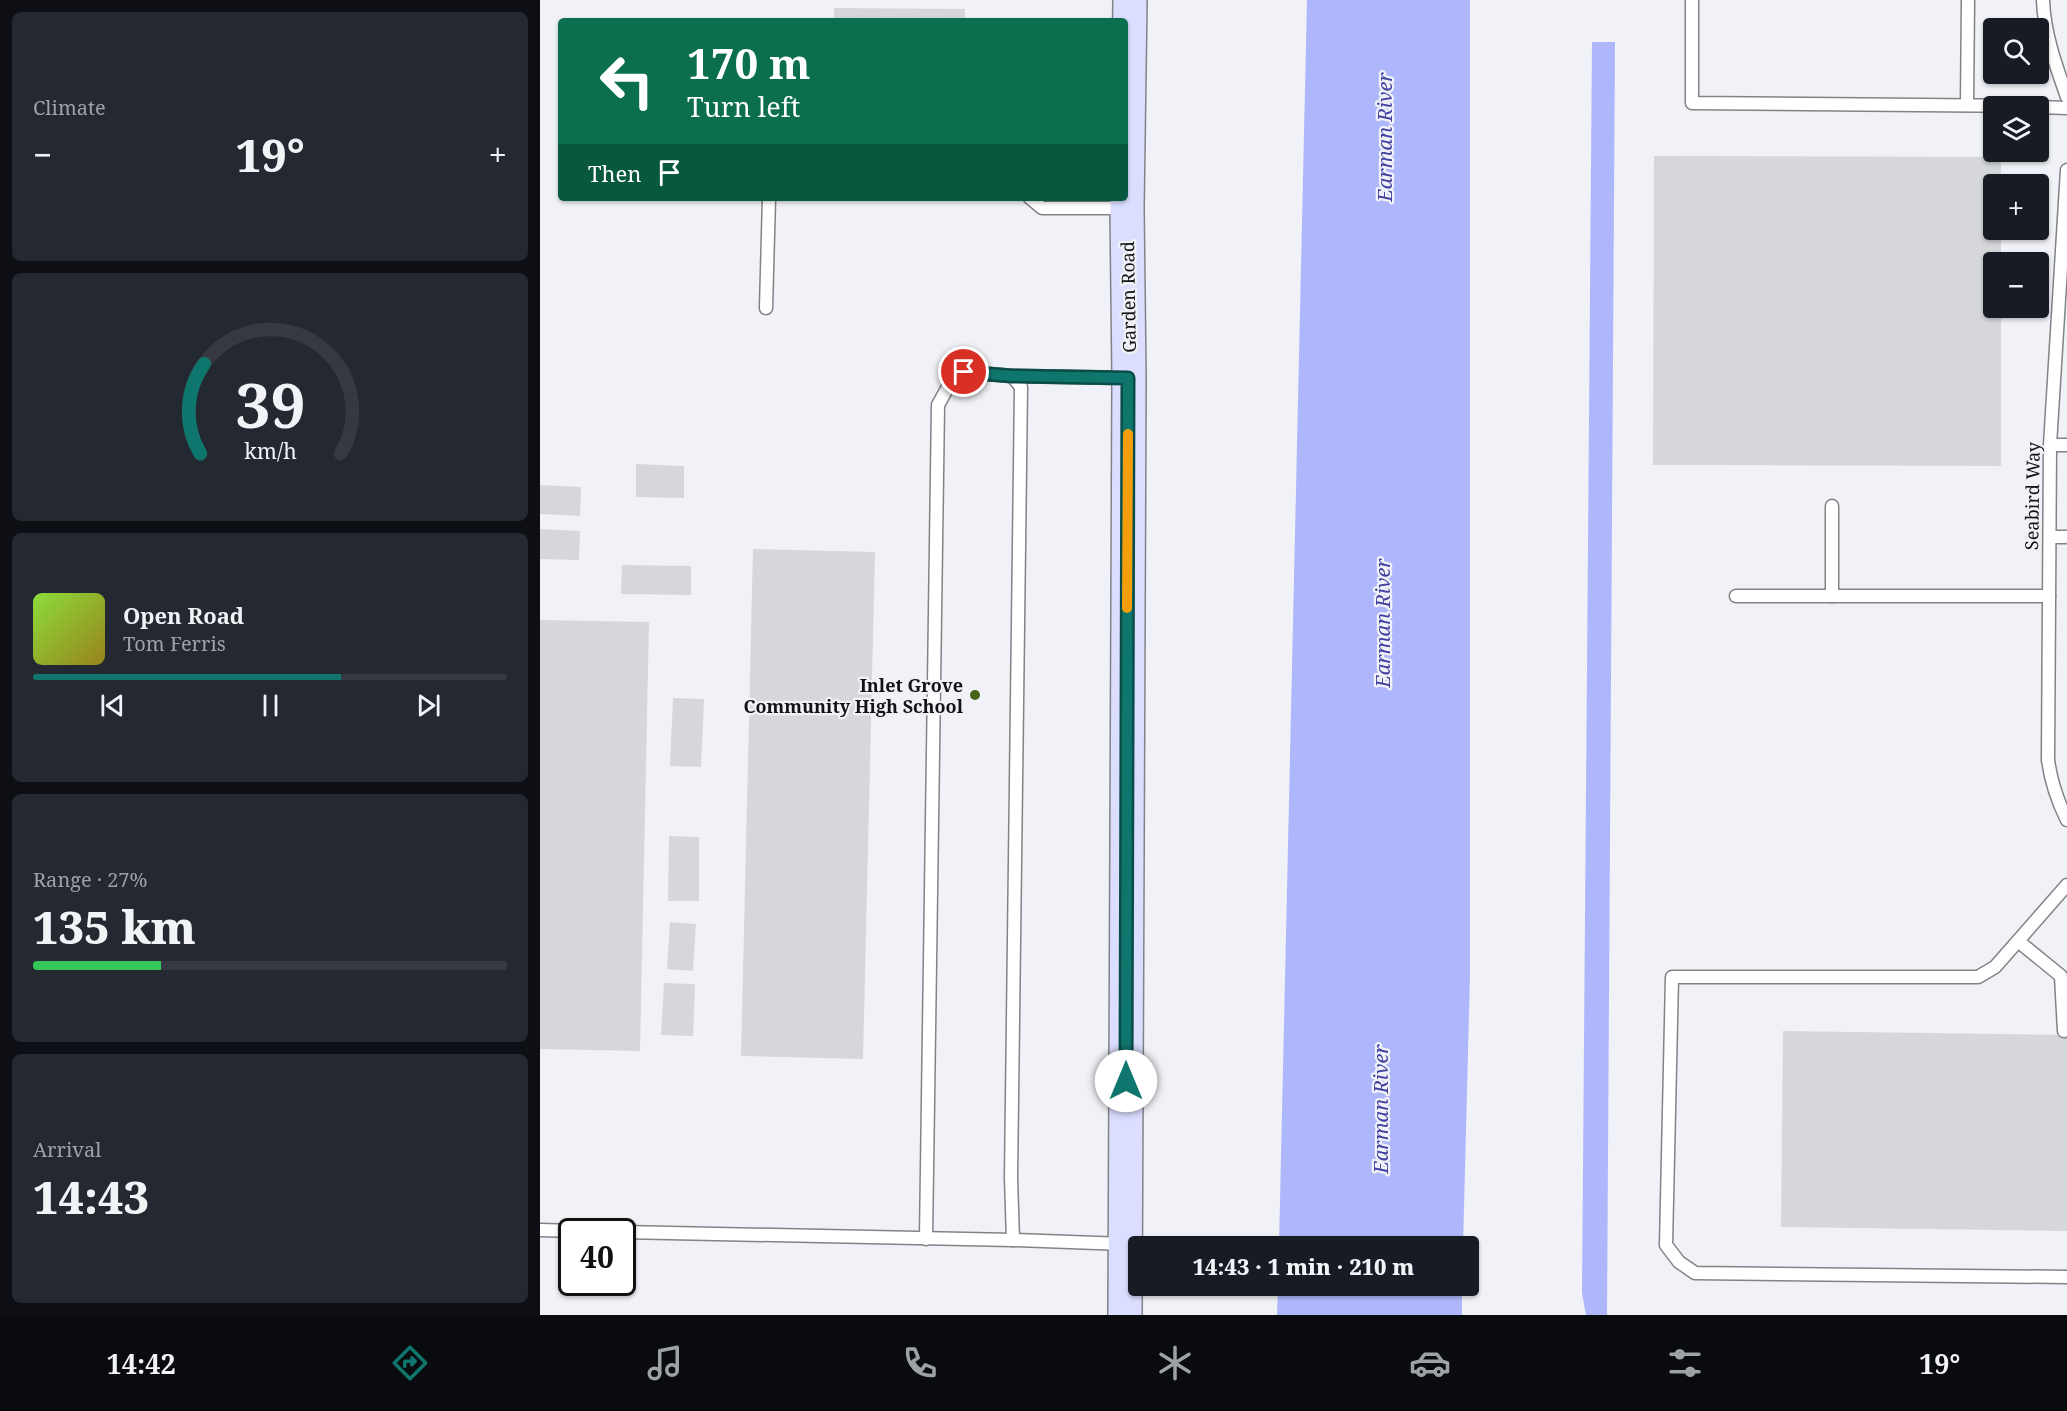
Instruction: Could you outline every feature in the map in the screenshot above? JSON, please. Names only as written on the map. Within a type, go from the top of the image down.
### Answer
[{"type":"street","name":"Garden Road","points":[[1128,139],[1130,0]]},
{"type":"street","name":"Garden Road","points":[[1125,1315],[1127,201]]},
{"type":"lane","points":[[1692,0],[1692,103],[1983,104]]},
{"type":"lane","points":[[1967,104],[1968,0]]},
{"type":"lane","points":[[2043,0],[2055,65],[2067,97]]},
{"type":"lane","points":[[2049,107],[2067,108]]},
{"type":"lane","name":"Seabird Way","points":[[2067,170],[2050,445],[2048,760],[2051,782],[2067,820]]},
{"type":"lane","points":[[766,308],[769,201]]},
{"type":"lane","points":[[1034,201],[1042,208],[1127,208]]},
{"type":"lane","points":[[926,1239],[938,405],[948,387],[964,372],[1012,376],[1128,378]]},
{"type":"lane","points":[[1012,376],[1021,387],[1011,1178],[1013,1239]]},
{"type":"lane","points":[[2050,445],[2067,445]]},
{"type":"lane","points":[[1832,507],[1832,596]]},
{"type":"lane","points":[[2050,537],[2067,537]]},
{"type":"lane","points":[[1736,596],[2049,596]]},
{"type":"lane","points":[[2067,885],[1995,967],[1978,977],[1672,977],[1666,1245],[1678,1262],[1695,1273],[2067,1277]]},
{"type":"lane","points":[[2018,941],[2061,976],[2064,1031]]},
{"type":"lane","points":[[540,1230],[558,1230]]},
{"type":"lane","points":[[636,1232],[1013,1239],[1126,1244]]},
{"type":"water","name":"Earman River","points":[[1307,0],[1470,0],[1470,975],[1463,1236],[1279,1236]]},
{"type":"water","points":[[1592,42],[1615,42],[1607,1315],[1586,1315],[1582,1293]]},
{"type":"water","points":[[1278,1296],[1462,1296],[1462,1315],[1277,1315]]},
{"type":"building","points":[[834,8],[965,9],[965,18],[834,18]]},
{"type":"building","points":[[1654,156],[1983,157],[1983,162],[2001,162],[2001,174],[1983,174],[1983,240],[2001,240],[2001,252],[1983,252],[1983,318],[2001,318],[2001,466],[1653,465]]},
{"type":"building","points":[[636,464],[684,466],[684,498],[636,497]]},
{"type":"building","points":[[540,485],[581,487],[580,516],[540,514]]},
{"type":"building","points":[[540,529],[580,531],[579,560],[540,559]]},
{"type":"building","points":[[753,549],[875,552],[863,1059],[741,1056]]},
{"type":"building","points":[[622,565],[691,566],[691,595],[621,594]]},
{"type":"building","points":[[540,620],[649,622],[640,1051],[540,1049]]},
{"type":"building","points":[[673,698],[704,699],[701,767],[670,766]]},
{"type":"building","points":[[669,836],[699,837],[699,901],[668,901]]},
{"type":"building","points":[[670,922],[696,924],[693,971],[667,969]]},
{"type":"building","points":[[664,983],[695,984],[693,1036],[661,1035]]},
{"type":"building","points":[[1783,1031],[2067,1035],[2067,1231],[1781,1227]]},
{"type":"slow traffic","points":[[1127,608],[1128,434]]},
{"type":"place","name":"Inlet Grove Community High School","points":[[975,695]]},
{"type":"route","points":[[964,372],[1012,376],[1128,378],[1126,1081]]}]
